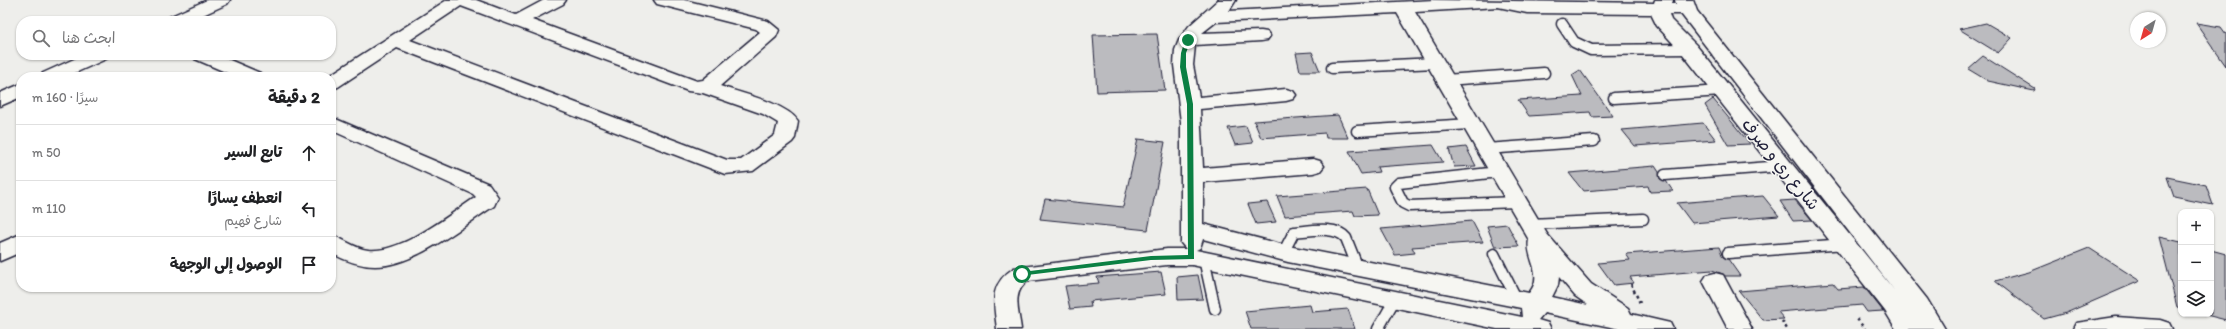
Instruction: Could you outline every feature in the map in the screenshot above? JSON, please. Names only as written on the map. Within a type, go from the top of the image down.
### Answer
[{"type":"street","points":[[186,16],[221,0]]},
{"type":"street","points":[[336,80],[395,41],[460,0],[519,20],[694,87],[705,87],[770,110],[788,121],[785,138],[746,166],[725,167],[395,41]]},
{"type":"street","points":[[519,20],[557,0]]},
{"type":"street","points":[[663,0],[695,4],[762,25],[770,30],[767,36],[705,87]]},
{"type":"street","points":[[1198,258],[1192,229],[1190,104],[1183,67],[1184,53],[1188,40],[1196,28],[1208,17],[1218,11],[1226,0]]},
{"type":"street","points":[[1208,17],[1499,1],[1527,8],[1662,4],[1685,5]]},
{"type":"street","name":"شارع ري و صرف","points":[[1662,4],[1660,15],[1663,22],[1689,49],[1783,166],[1893,305],[1909,329]]},
{"type":"street","name":"شارع ري و صرف","points":[[1685,5],[1919,305],[1933,329]]},
{"type":"street","points":[[1403,7],[1534,232],[1583,290],[1635,326]]},
{"type":"street","points":[[1188,40],[1261,36]]},
{"type":"street","points":[[61,72],[88,60]]},
{"type":"street","points":[[214,60],[241,72]]},
{"type":"street","points":[[0,100],[16,92]]},
{"type":"street","points":[[1190,104],[1286,95]]},
{"type":"street","points":[[336,125],[481,189],[487,197],[486,201],[449,225],[396,254],[379,258],[359,256],[336,246]]},
{"type":"street","points":[[1191,176],[1313,166]]},
{"type":"street","points":[[1192,229],[1284,253],[1525,300],[1635,326],[1661,329]]},
{"type":"street","points":[[1525,300],[1544,290],[1547,280],[1534,232]]},
{"type":"street","points":[[0,253],[16,245]]},
{"type":"street","points":[[1009,329],[1005,292],[1007,285],[1013,278],[1022,274],[1151,258],[1198,258],[1538,329]]},
{"type":"street","points":[[1715,281],[1740,329]]},
{"type":"street","points":[[1525,300],[1538,329]]},
{"type":"street","points":[[2084,329],[2116,326],[2160,329]]},
{"type":"lane","points":[[1562,24],[1574,42],[1591,50],[1689,49]]},
{"type":"lane","points":[[1332,68],[1435,63]]},
{"type":"lane","points":[[1445,80],[1544,73]]},
{"type":"lane","points":[[1614,98],[1722,91]]},
{"type":"lane","points":[[1357,131],[1471,124]]},
{"type":"lane","points":[[1486,149],[1594,141]]},
{"type":"lane","points":[[1665,175],[1783,166]]},
{"type":"lane","points":[[1499,172],[1399,183],[1395,187],[1403,203],[1409,206],[1517,202]]},
{"type":"lane","points":[[1534,232],[1643,219]]},
{"type":"lane","points":[[1284,253],[1291,235],[1294,232],[1337,231],[1346,238],[1358,268]]},
{"type":"lane","points":[[1728,253],[1845,244]]},
{"type":"lane","points":[[1494,254],[1525,300]]},
{"type":"lane","points":[[1198,258],[1215,309]]},
{"type":"lane","points":[[1378,329],[1394,299]]},
{"type":"path","points":[[1857,320],[1865,329]]},
{"type":"path","points":[[1782,321],[1787,329]]},
{"type":"building","points":[[1986,23],[2012,38],[1998,53],[1959,29]]},
{"type":"building","points":[[2196,23],[2221,27],[2226,34],[2226,66]]},
{"type":"building","points":[[1157,34],[1165,90],[1097,92],[1093,35]]},
{"type":"building","points":[[1312,52],[1320,71],[1300,71],[1296,53]]},
{"type":"building","points":[[1983,56],[2035,89],[2034,91],[1988,81],[1968,69]]},
{"type":"building","points":[[1580,70],[1613,116],[1592,117],[1590,112],[1529,116],[1518,100],[1582,96],[1572,75]]},
{"type":"building","points":[[1713,99],[1750,144],[1728,145],[1705,105]]},
{"type":"building","points":[[1338,115],[1348,138],[1326,138],[1325,133],[1261,138],[1254,121]]},
{"type":"building","points":[[1703,123],[1716,140],[1635,146],[1622,130]]},
{"type":"building","points":[[1246,126],[1253,143],[1235,145],[1228,128]]},
{"type":"building","points":[[1138,139],[1165,142],[1148,230],[1040,219],[1045,199],[1123,207]]},
{"type":"building","points":[[1433,145],[1443,162],[1377,167],[1379,172],[1361,174],[1349,151]]},
{"type":"building","points":[[1466,147],[1476,166],[1454,167],[1449,149]]},
{"type":"building","points":[[1655,166],[1659,172],[1660,179],[1666,181],[1673,191],[1650,192],[1648,186],[1583,191],[1569,173]]},
{"type":"building","points":[[2167,177],[2206,185],[2213,205],[2174,197]]},
{"type":"building","points":[[1367,189],[1378,215],[1355,216],[1353,211],[1285,216],[1277,196]]},
{"type":"building","points":[[1763,196],[1779,216],[1692,223],[1677,203]]},
{"type":"building","points":[[1795,200],[1812,220],[1793,221],[1780,201]]},
{"type":"building","points":[[1267,202],[1276,222],[1256,224],[1248,204]]},
{"type":"building","points":[[1472,221],[1483,242],[1412,247],[1415,253],[1395,255],[1381,229]]},
{"type":"building","points":[[1507,224],[1519,246],[1495,247],[1487,226]]},
{"type":"building","points":[[2159,237],[2178,241],[2177,307]]},
{"type":"building","points":[[1719,247],[1723,257],[1728,259],[1740,276],[1725,276],[1712,270],[1630,277],[1634,283],[1614,285],[1598,263],[1630,260],[1626,254]]},
{"type":"building","points":[[2089,248],[2140,281],[2066,313],[2044,319],[1995,281],[2029,272]]},
{"type":"building","points":[[2214,251],[2226,254],[2226,320],[2214,317]]},
{"type":"building","points":[[1161,272],[1166,294],[1090,301],[1091,307],[1070,309],[1065,286],[1099,283],[1097,277]]},
{"type":"building","points":[[1198,275],[1203,299],[1178,300],[1177,277]]},
{"type":"building","points":[[1833,283],[1838,289],[1864,287],[1883,311],[1867,312],[1862,305],[1778,312],[1784,319],[1763,320],[1739,291]]},
{"type":"building","points":[[1310,305],[1312,312],[1348,309],[1355,329],[1251,329],[1245,311]]},
{"type":"route","points":[[1022,274],[1151,258],[1179,256],[1192,257],[1190,104],[1183,67],[1184,53],[1188,40]]}]
